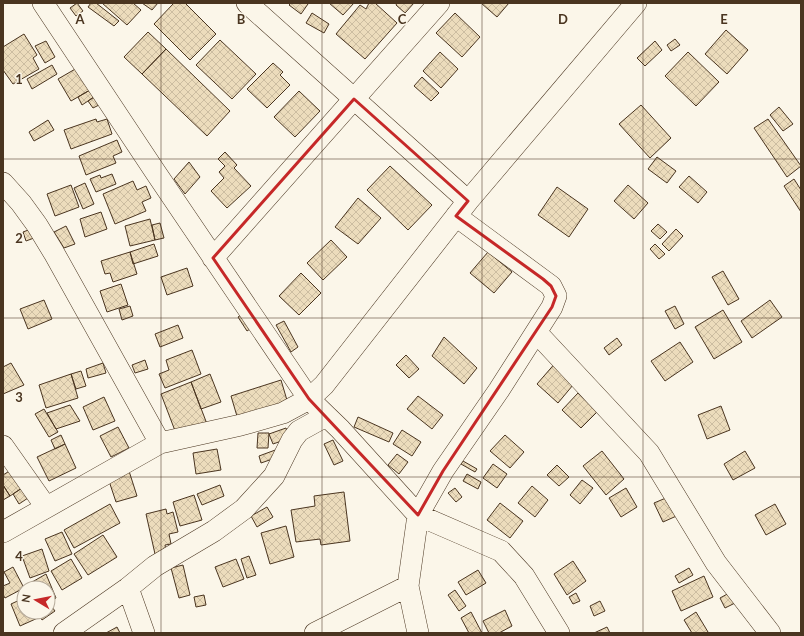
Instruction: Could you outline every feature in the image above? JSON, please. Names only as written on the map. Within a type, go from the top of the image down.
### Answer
[{"type":"street","points":[[43,3],[309,399],[340,429],[418,515],[501,551],[524,576],[559,633]]},
{"type":"street","points":[[247,3],[354,99],[462,208],[551,286],[556,296],[552,307],[499,390],[443,471],[418,515],[408,586],[418,633]]},
{"type":"street","points":[[213,258],[439,3]]},
{"type":"street","points":[[3,532],[160,443],[241,425],[283,413],[309,399],[324,385],[462,208],[636,3]]},
{"type":"street","points":[[3,183],[21,203],[37,225],[54,253],[160,443]]},
{"type":"street","points":[[536,332],[649,453],[716,563],[770,633]]},
{"type":"street","points":[[66,632],[156,566],[214,531],[244,509],[274,476],[292,440],[299,430],[326,416]]},
{"type":"street","points":[[3,446],[46,507]]},
{"type":"street","points":[[315,633],[408,586]]},
{"type":"street","points":[[128,588],[144,633]]},
{"type":"highlighted area","points":[[354,99],[468,201],[456,216],[543,279],[551,286],[556,296],[552,307],[443,471],[418,515],[309,399],[213,258]]},
{"type":"building","points":[[77,3],[83,11],[76,16],[70,8]]},
{"type":"building","points":[[91,3],[96,3],[119,21],[114,26],[88,7]]},
{"type":"building","points":[[102,3],[133,3],[141,10],[127,25]]},
{"type":"building","points":[[142,3],[158,3],[152,10]]},
{"type":"building","points":[[174,3],[185,3],[216,34],[190,60],[154,24]]},
{"type":"building","points":[[291,3],[308,4],[301,14],[289,5]]},
{"type":"building","points":[[329,3],[354,3],[343,15]]},
{"type":"building","points":[[369,3],[375,3],[397,23],[365,59],[336,34],[360,5],[366,9]]},
{"type":"building","points":[[397,3],[414,3],[405,13],[396,5]]},
{"type":"building","points":[[481,3],[509,3],[497,17]]},
{"type":"building","points":[[312,13],[329,24],[324,33],[306,23]]},
{"type":"building","points":[[455,13],[480,37],[462,57],[436,33]]},
{"type":"building","points":[[726,30],[748,50],[727,74],[705,54]]},
{"type":"building","points":[[148,32],[166,49],[142,74],[124,57]]},
{"type":"building","points":[[24,34],[37,55],[33,58],[39,69],[13,84],[3,70],[3,47]]},
{"type":"building","points":[[675,39],[680,45],[671,51],[667,45]]},
{"type":"building","points":[[220,40],[256,74],[232,99],[196,65]]},
{"type":"building","points":[[46,41],[55,57],[45,63],[35,46]]},
{"type":"building","points":[[655,41],[662,50],[645,66],[637,58]]},
{"type":"building","points":[[166,49],[230,111],[207,136],[142,74]]},
{"type":"building","points":[[440,52],[458,69],[441,88],[423,71]]},
{"type":"building","points":[[688,52],[719,82],[696,106],[665,76]]},
{"type":"building","points":[[273,63],[283,72],[280,75],[290,85],[267,108],[247,89]]},
{"type":"building","points":[[52,65],[57,74],[32,89],[27,79]]},
{"type":"building","points":[[77,68],[90,90],[71,101],[58,79]]},
{"type":"building","points":[[422,77],[439,93],[431,101],[414,86]]},
{"type":"building","points":[[90,90],[94,97],[82,105],[78,97]]},
{"type":"building","points":[[299,91],[320,111],[295,137],[274,117]]},
{"type":"building","points":[[94,97],[99,105],[93,108],[88,101]]},
{"type":"building","points":[[641,105],[671,138],[650,158],[619,124]]},
{"type":"building","points":[[779,107],[793,124],[783,131],[770,115]]},
{"type":"building","points":[[96,119],[97,122],[107,119],[112,134],[71,149],[64,130]]},
{"type":"building","points":[[768,119],[801,166],[787,177],[754,128]]},
{"type":"building","points":[[48,120],[54,130],[34,141],[29,132]]},
{"type":"building","points":[[117,140],[122,152],[113,156],[116,163],[86,175],[79,156]]},
{"type":"building","points":[[225,152],[237,165],[234,168],[251,186],[227,208],[211,191],[224,178],[219,172],[225,166],[218,159]]},
{"type":"building","points":[[657,157],[676,171],[667,183],[648,169]]},
{"type":"building","points":[[189,162],[200,177],[185,194],[174,179]]},
{"type":"building","points":[[390,166],[432,205],[408,230],[367,190]]},
{"type":"building","points":[[112,174],[116,184],[96,192],[90,179],[100,175],[101,178]]},
{"type":"building","points":[[689,176],[707,192],[698,203],[679,187]]},
{"type":"building","points":[[794,179],[801,190],[801,212],[784,186]]},
{"type":"building","points":[[133,181],[137,190],[146,186],[151,198],[142,202],[146,211],[115,224],[103,194]]},
{"type":"building","points":[[85,183],[94,204],[83,209],[74,188]]},
{"type":"building","points":[[71,185],[79,207],[55,216],[47,194]]},
{"type":"building","points":[[628,185],[648,203],[634,219],[614,201]]},
{"type":"building","points":[[557,187],[588,209],[569,237],[538,215]]},
{"type":"building","points":[[358,198],[381,218],[358,244],[335,227]]},
{"type":"building","points":[[101,212],[107,229],[85,237],[80,219]]},
{"type":"building","points":[[150,219],[155,240],[130,246],[125,226]]},
{"type":"building","points":[[160,223],[164,238],[155,240],[152,225]]},
{"type":"building","points":[[658,224],[667,232],[660,239],[651,231]]},
{"type":"building","points":[[66,226],[75,244],[64,248],[54,232]]},
{"type":"building","points":[[31,229],[34,238],[26,241],[23,232]]},
{"type":"building","points":[[676,229],[683,236],[669,251],[662,244]]},
{"type":"building","points":[[331,240],[347,257],[323,280],[307,263]]},
{"type":"building","points":[[154,244],[158,256],[133,264],[130,252]]},
{"type":"building","points":[[655,244],[665,254],[659,259],[650,249]]},
{"type":"building","points":[[130,252],[137,274],[113,282],[110,273],[105,274],[101,261]]},
{"type":"building","points":[[488,252],[512,272],[494,293],[470,273]]},
{"type":"building","points":[[187,268],[193,286],[167,295],[161,277]]},
{"type":"building","points":[[723,271],[739,299],[728,305],[712,277]]},
{"type":"building","points":[[301,273],[321,293],[299,315],[279,296]]},
{"type":"building","points":[[121,284],[128,305],[107,312],[100,291]]},
{"type":"building","points":[[44,300],[52,319],[28,329],[20,309]]},
{"type":"building","points":[[770,300],[782,317],[752,338],[741,321]]},
{"type":"building","points":[[130,306],[133,316],[122,320],[119,309]]},
{"type":"building","points":[[675,306],[684,324],[675,329],[665,311]]},
{"type":"building","points":[[723,310],[742,342],[714,359],[695,327]]},
{"type":"building","points":[[247,311],[256,325],[247,331],[238,317]]},
{"type":"building","points":[[284,321],[298,347],[291,352],[276,325]]},
{"type":"building","points":[[178,325],[183,338],[160,347],[155,334]]},
{"type":"building","points":[[444,337],[477,368],[464,384],[432,356]]},
{"type":"building","points":[[617,338],[622,345],[609,355],[604,348]]},
{"type":"building","points":[[680,342],[693,362],[665,381],[651,361]]},
{"type":"building","points":[[192,350],[201,374],[165,388],[159,374],[169,370],[166,360]]},
{"type":"building","points":[[406,355],[419,369],[409,378],[396,365]]},
{"type":"building","points":[[145,360],[148,369],[135,373],[132,365]]},
{"type":"building","points":[[557,361],[578,379],[558,403],[537,384]]},
{"type":"building","points":[[11,363],[24,385],[3,394],[3,367]]},
{"type":"building","points":[[103,363],[106,373],[88,378],[86,369]]},
{"type":"building","points":[[81,371],[86,386],[76,389],[71,374]]},
{"type":"building","points":[[71,374],[78,398],[46,408],[39,385]]},
{"type":"building","points":[[210,374],[221,402],[201,409],[191,382]]},
{"type":"building","points":[[281,380],[289,407],[239,423],[231,396]]},
{"type":"building","points":[[191,382],[207,424],[177,436],[161,394]]},
{"type":"building","points":[[578,393],[597,412],[581,428],[562,410]]},
{"type":"building","points":[[418,396],[443,415],[432,429],[407,409]]},
{"type":"building","points":[[104,397],[115,421],[93,430],[83,407]]},
{"type":"building","points":[[70,405],[80,421],[56,429],[47,413]]},
{"type":"building","points":[[721,406],[730,430],[707,439],[698,415]]},
{"type":"building","points":[[44,409],[58,432],[49,437],[35,414]]},
{"type":"building","points":[[358,417],[393,433],[389,442],[354,427]]},
{"type":"building","points":[[118,427],[129,448],[111,457],[100,436]]},
{"type":"building","points":[[286,428],[290,438],[273,444],[269,434]]},
{"type":"building","points":[[402,430],[421,442],[412,456],[393,444]]},
{"type":"building","points":[[258,433],[269,433],[268,448],[257,448]]},
{"type":"building","points":[[61,435],[65,444],[55,449],[51,440]]},
{"type":"building","points":[[505,435],[524,452],[510,468],[490,451]]},
{"type":"building","points":[[333,440],[343,461],[334,465],[324,444]]},
{"type":"building","points":[[65,444],[76,468],[49,481],[37,457]]},
{"type":"building","points":[[217,449],[221,470],[196,474],[193,453]]},
{"type":"building","points":[[278,449],[281,456],[261,463],[259,456]]},
{"type":"building","points":[[602,451],[624,479],[606,495],[583,466]]},
{"type":"building","points":[[745,451],[755,468],[733,480],[724,464]]},
{"type":"building","points":[[397,454],[408,462],[399,474],[388,465]]},
{"type":"building","points":[[463,461],[477,469],[475,472],[461,464]]},
{"type":"building","points":[[493,464],[507,474],[497,488],[483,478]]},
{"type":"building","points":[[557,465],[569,477],[559,486],[547,475]]},
{"type":"building","points":[[11,470],[22,488],[10,496],[3,485],[3,475]]},
{"type":"building","points":[[129,471],[137,496],[116,502],[108,478]]},
{"type":"building","points":[[467,474],[481,482],[478,489],[463,481]]},
{"type":"building","points":[[582,480],[593,488],[580,504],[570,495]]},
{"type":"building","points":[[3,485],[10,496],[3,500]]},
{"type":"building","points":[[220,485],[224,496],[202,505],[197,494]]},
{"type":"building","points":[[532,486],[548,500],[535,517],[518,503]]},
{"type":"building","points":[[22,488],[28,498],[19,504],[13,494]]},
{"type":"building","points":[[455,488],[462,497],[456,502],[448,493]]},
{"type":"building","points":[[626,488],[637,507],[621,517],[609,498]]},
{"type":"building","points":[[344,492],[350,541],[321,545],[320,539],[296,542],[291,510],[315,506],[314,496]]},
{"type":"building","points":[[194,495],[202,520],[180,526],[173,502]]},
{"type":"building","points":[[673,495],[681,514],[663,522],[654,503]]},
{"type":"building","points":[[500,503],[523,521],[510,538],[487,520]]},
{"type":"building","points":[[110,504],[120,523],[74,548],[64,530]]},
{"type":"building","points":[[775,504],[786,524],[766,535],[755,515]]},
{"type":"building","points":[[267,507],[273,517],[257,527],[251,516]]},
{"type":"building","points":[[166,509],[167,514],[173,512],[178,532],[169,534],[171,544],[165,545],[166,551],[155,554],[146,514]]},
{"type":"building","points":[[286,526],[294,557],[270,564],[261,533]]},
{"type":"building","points":[[62,532],[72,554],[55,561],[45,539]]},
{"type":"building","points":[[103,535],[117,557],[88,575],[74,554]]},
{"type":"building","points":[[42,549],[49,571],[30,578],[22,556]]},
{"type":"building","points":[[249,556],[256,575],[247,578],[241,559]]},
{"type":"building","points":[[71,559],[82,578],[62,590],[51,571]]},
{"type":"building","points":[[236,559],[244,579],[223,587],[215,567]]},
{"type":"building","points":[[573,561],[586,581],[567,595],[554,574]]},
{"type":"building","points":[[183,565],[190,595],[179,598],[171,568]]},
{"type":"building","points":[[13,567],[20,580],[16,580],[16,592],[5,598],[3,595],[3,586],[10,583],[4,572]]},
{"type":"building","points":[[689,568],[693,575],[679,583],[675,576]]},
{"type":"building","points":[[478,570],[486,583],[466,595],[458,582]]},
{"type":"building","points":[[46,574],[48,580],[36,580]]},
{"type":"building","points":[[704,576],[713,597],[681,611],[672,591]]},
{"type":"building","points":[[455,590],[466,606],[459,611],[448,595]]},
{"type":"building","points":[[731,592],[737,602],[725,608],[720,598]]},
{"type":"building","points":[[576,593],[580,601],[573,604],[569,597]]},
{"type":"building","points":[[204,595],[206,605],[196,607],[194,597]]},
{"type":"building","points":[[600,601],[605,611],[594,616],[590,606]]},
{"type":"building","points":[[16,602],[16,616],[11,604]]},
{"type":"building","points":[[505,610],[512,626],[499,633],[489,633],[483,621]]},
{"type":"building","points":[[471,612],[482,633],[469,633],[461,618]]},
{"type":"building","points":[[696,612],[708,632],[692,633],[684,620]]},
{"type":"building","points":[[18,620],[33,620],[20,626]]},
{"type":"building","points":[[117,627],[120,633],[106,633]]},
{"type":"building","points":[[607,627],[610,633],[594,633]]}]
